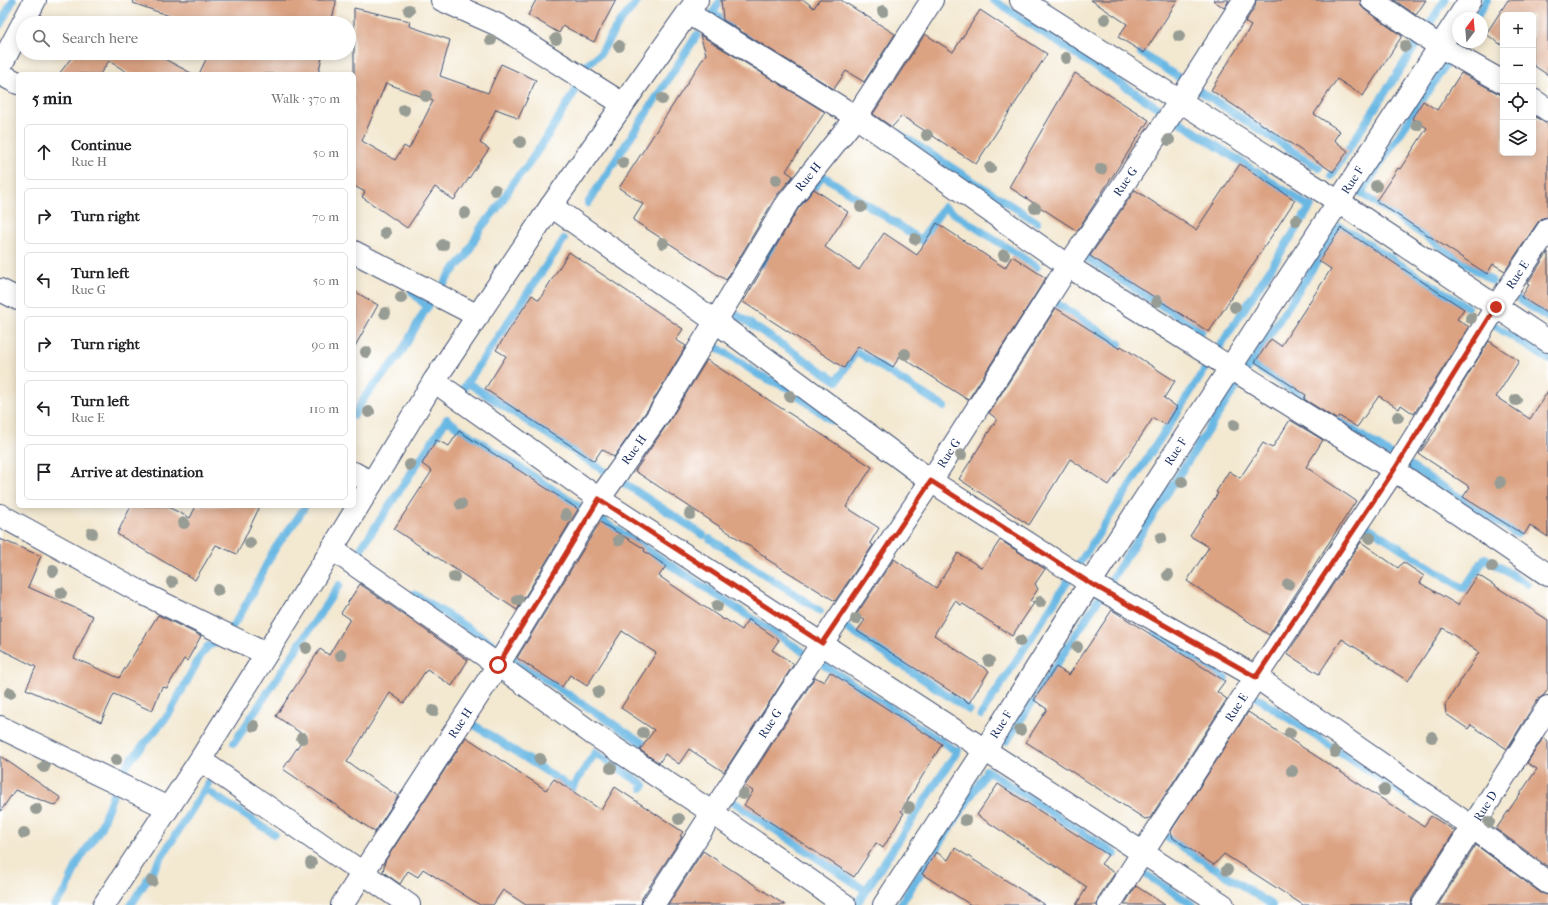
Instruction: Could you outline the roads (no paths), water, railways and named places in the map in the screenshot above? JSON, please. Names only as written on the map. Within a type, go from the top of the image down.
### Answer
[{"type":"street","points":[[27,16],[35,0]]},
{"type":"street","points":[[442,0],[498,24],[623,104]]},
{"type":"street","name":"Rue H","points":[[342,905],[498,665],[599,499],[658,416],[788,202],[856,117],[932,0]]},
{"type":"street","points":[[1021,0],[1339,202],[1548,341]]},
{"type":"street","name":"Rue G","points":[[653,905],[822,643],[931,481],[1068,266],[1180,101],[1244,0]]},
{"type":"street","points":[[1372,0],[1439,46],[1500,80]]},
{"type":"street","name":"Rue F","points":[[884,905],[986,750],[1090,583],[1470,0]]},
{"type":"street","points":[[356,494],[363,478],[434,381],[551,206],[692,6],[856,117],[1068,266],[1394,470],[1548,575]]},
{"type":"street","points":[[0,67],[16,36]]},
{"type":"street","points":[[0,74],[16,82]]},
{"type":"street","points":[[1536,102],[1548,110]]},
{"type":"street","points":[[551,206],[716,321],[931,481],[1090,583],[1256,677],[1472,827],[1548,883]]},
{"type":"street","name":"Rue E","points":[[1109,905],[1256,677],[1394,470],[1496,307],[1548,229]]},
{"type":"street","points":[[356,253],[478,316]]},
{"type":"street","points":[[0,290],[16,298]]},
{"type":"street","points":[[434,381],[599,499],[1223,905]]},
{"type":"street","points":[[104,905],[200,760],[332,549],[350,508]]},
{"type":"street","points":[[0,515],[144,594],[266,654]]},
{"type":"street","points":[[332,549],[498,665],[593,734],[713,813],[845,905]]},
{"type":"street","name":"Rue D","points":[[1423,905],[1548,707]]},
{"type":"street","points":[[0,727],[168,808]]},
{"type":"street","points":[[200,760],[410,905]]},
{"type":"waterway","points":[[0,25],[13,0]]},
{"type":"waterway","points":[[356,412],[366,395],[400,355],[424,312],[451,273],[467,255],[480,229],[499,206],[514,181],[528,165],[550,132],[575,91],[583,68],[600,54],[619,23],[639,0]]},
{"type":"waterway","points":[[711,16],[721,0]]},
{"type":"waterway","points":[[993,0],[1310,207]]},
{"type":"waterway","points":[[1331,176],[1445,0]]},
{"type":"waterway","points":[[1480,12],[1487,0]]},
{"type":"waterway","points":[[714,13],[731,24]]},
{"type":"waterway","points":[[746,34],[799,69]]},
{"type":"waterway","points":[[588,203],[697,35]]},
{"type":"waterway","points":[[1141,53],[1319,168]]},
{"type":"waterway","points":[[1452,55],[1361,193],[1492,281]]},
{"type":"waterway","points":[[898,133],[1037,222]]},
{"type":"waterway","points":[[803,205],[822,175],[921,240],[944,207],[1037,267]]},
{"type":"waterway","points":[[981,715],[1311,206]]},
{"type":"waterway","points":[[762,264],[792,221]]},
{"type":"waterway","points":[[1007,741],[1340,226],[1467,307]]},
{"type":"waterway","points":[[463,389],[564,239]]},
{"type":"waterway","points":[[1081,254],[1201,331]]},
{"type":"waterway","points":[[412,292],[423,303]]},
{"type":"waterway","points":[[1052,300],[1119,344]]},
{"type":"waterway","points":[[1520,300],[1548,318]]},
{"type":"waterway","points":[[731,311],[837,381],[856,351],[944,407]]},
{"type":"waterway","points":[[1489,322],[1548,359]]},
{"type":"waterway","points":[[712,344],[759,375],[788,388],[832,421]]},
{"type":"waterway","points":[[1252,364],[1313,403]]},
{"type":"waterway","points":[[468,383],[606,472]]},
{"type":"waterway","points":[[1327,413],[1390,454]]},
{"type":"waterway","points":[[363,560],[356,556],[447,419]]},
{"type":"waterway","points":[[447,420],[583,509]]},
{"type":"waterway","points":[[1405,463],[1517,534]]},
{"type":"waterway","points":[[621,481],[703,535]]},
{"type":"waterway","points":[[54,905],[66,891],[78,862],[100,829],[120,776],[129,762],[169,714],[201,655],[208,646],[217,642],[227,633],[236,620],[254,590],[273,552],[304,508]]},
{"type":"waterway","points":[[597,517],[802,651]]},
{"type":"waterway","points":[[1362,528],[1365,525],[1464,589],[1485,558],[1527,584]]},
{"type":"waterway","points":[[710,539],[820,611]]},
{"type":"waterway","points":[[234,743],[339,585]]},
{"type":"waterway","points":[[414,594],[493,644]]},
{"type":"waterway","points":[[842,625],[969,710]]},
{"type":"waterway","points":[[1156,632],[1225,678]]},
{"type":"waterway","points":[[508,655],[644,744]]},
{"type":"waterway","points":[[816,660],[956,751]]},
{"type":"waterway","points":[[1253,695],[1418,803]]},
{"type":"waterway","points":[[466,724],[468,721],[572,788],[595,753],[644,785],[642,788]]},
{"type":"waterway","points":[[856,905],[958,750]]},
{"type":"waterway","points":[[986,770],[1115,854]]},
{"type":"waterway","points":[[900,905],[987,771]]},
{"type":"waterway","points":[[131,905],[208,784]]},
{"type":"waterway","points":[[206,790],[274,834]]},
{"type":"waterway","points":[[731,795],[729,799],[865,890]]},
{"type":"waterway","points":[[1166,829],[1162,834],[1272,905]]},
{"type":"waterway","points":[[1139,870],[1193,905]]}]
